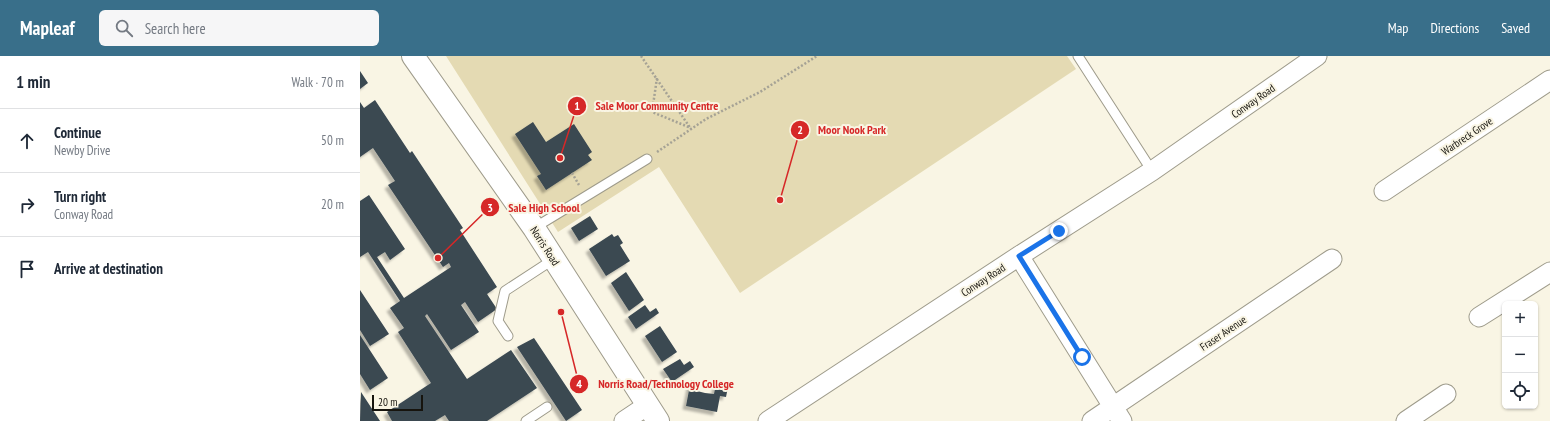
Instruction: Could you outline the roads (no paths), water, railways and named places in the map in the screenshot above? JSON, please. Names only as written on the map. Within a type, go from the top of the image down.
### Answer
[{"type":"street","name":"Norris Road","points":[[413,56],[534,228],[653,413]]},
{"type":"street","name":"Conway Road","points":[[768,421],[1019,256],[1152,171],[1317,56]]},
{"type":"street","name":"Warbreck Grove","points":[[1384,191],[1550,80]]},
{"type":"street","points":[[1019,256],[1118,414]]},
{"type":"street","name":"Fraser Avenue","points":[[1092,421],[1118,414],[1332,259]]},
{"type":"street","points":[[1479,317],[1550,272]]},
{"type":"street","points":[[1406,421],[1446,394]]},
{"type":"street","points":[[624,421],[653,413]]},
{"type":"lane","points":[[1078,56],[1152,171]]},
{"type":"lane","points":[[534,228],[647,159]]},
{"type":"lane","points":[[508,336],[498,321],[505,292],[554,259]]},
{"type":"lane","points":[[526,421],[546,407]]},
{"type":"place","name":"Sale Moor Community Centre","points":[[560,158]]},
{"type":"place","name":"Moor Nook Park","points":[[780,200]]},
{"type":"place","name":"Sale High School","points":[[438,258]]},
{"type":"place","name":"Norris Road/Technology College","points":[[561,312]]}]
